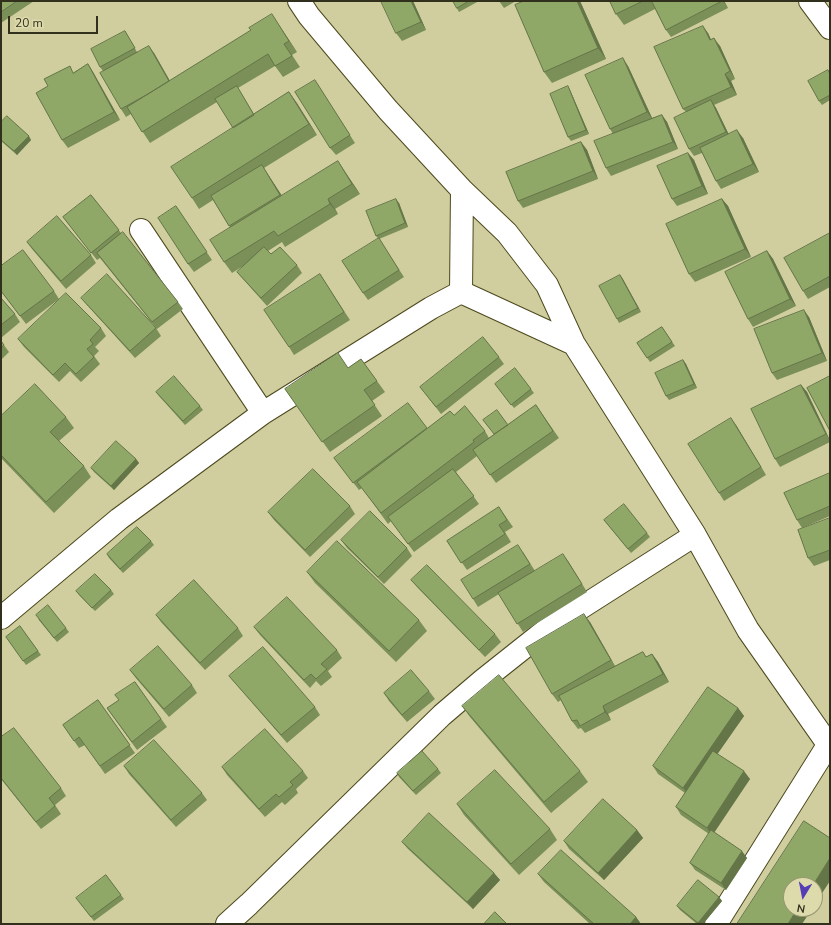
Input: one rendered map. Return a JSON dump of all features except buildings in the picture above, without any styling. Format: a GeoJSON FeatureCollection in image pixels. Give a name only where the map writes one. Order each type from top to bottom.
{"type":"FeatureCollection","features":[{"type":"Feature","properties":{"kind":"street"},"geometry":{"type":"LineString","coordinates":[[299,1],[309,16],[388,110],[462,190],[507,233],[547,285],[574,344],[694,535],[748,630],[829,746],[716,924]]}},
{"type":"Feature","properties":{"kind":"street"},"geometry":{"type":"LineString","coordinates":[[810,1],[830,28]]}},
{"type":"Feature","properties":{"kind":"street"},"geometry":{"type":"LineString","coordinates":[[461,292],[462,190]]}},
{"type":"Feature","properties":{"kind":"street"},"geometry":{"type":"LineString","coordinates":[[141,230],[263,413]]}},
{"type":"Feature","properties":{"kind":"street"},"geometry":{"type":"LineString","coordinates":[[461,292],[574,344]]}},
{"type":"Feature","properties":{"kind":"street"},"geometry":{"type":"LineString","coordinates":[[1,618],[119,519],[263,413],[431,308],[461,292]]}},
{"type":"Feature","properties":{"kind":"street"},"geometry":{"type":"LineString","coordinates":[[227,924],[442,715],[483,680],[546,630],[694,535]]}}]}
